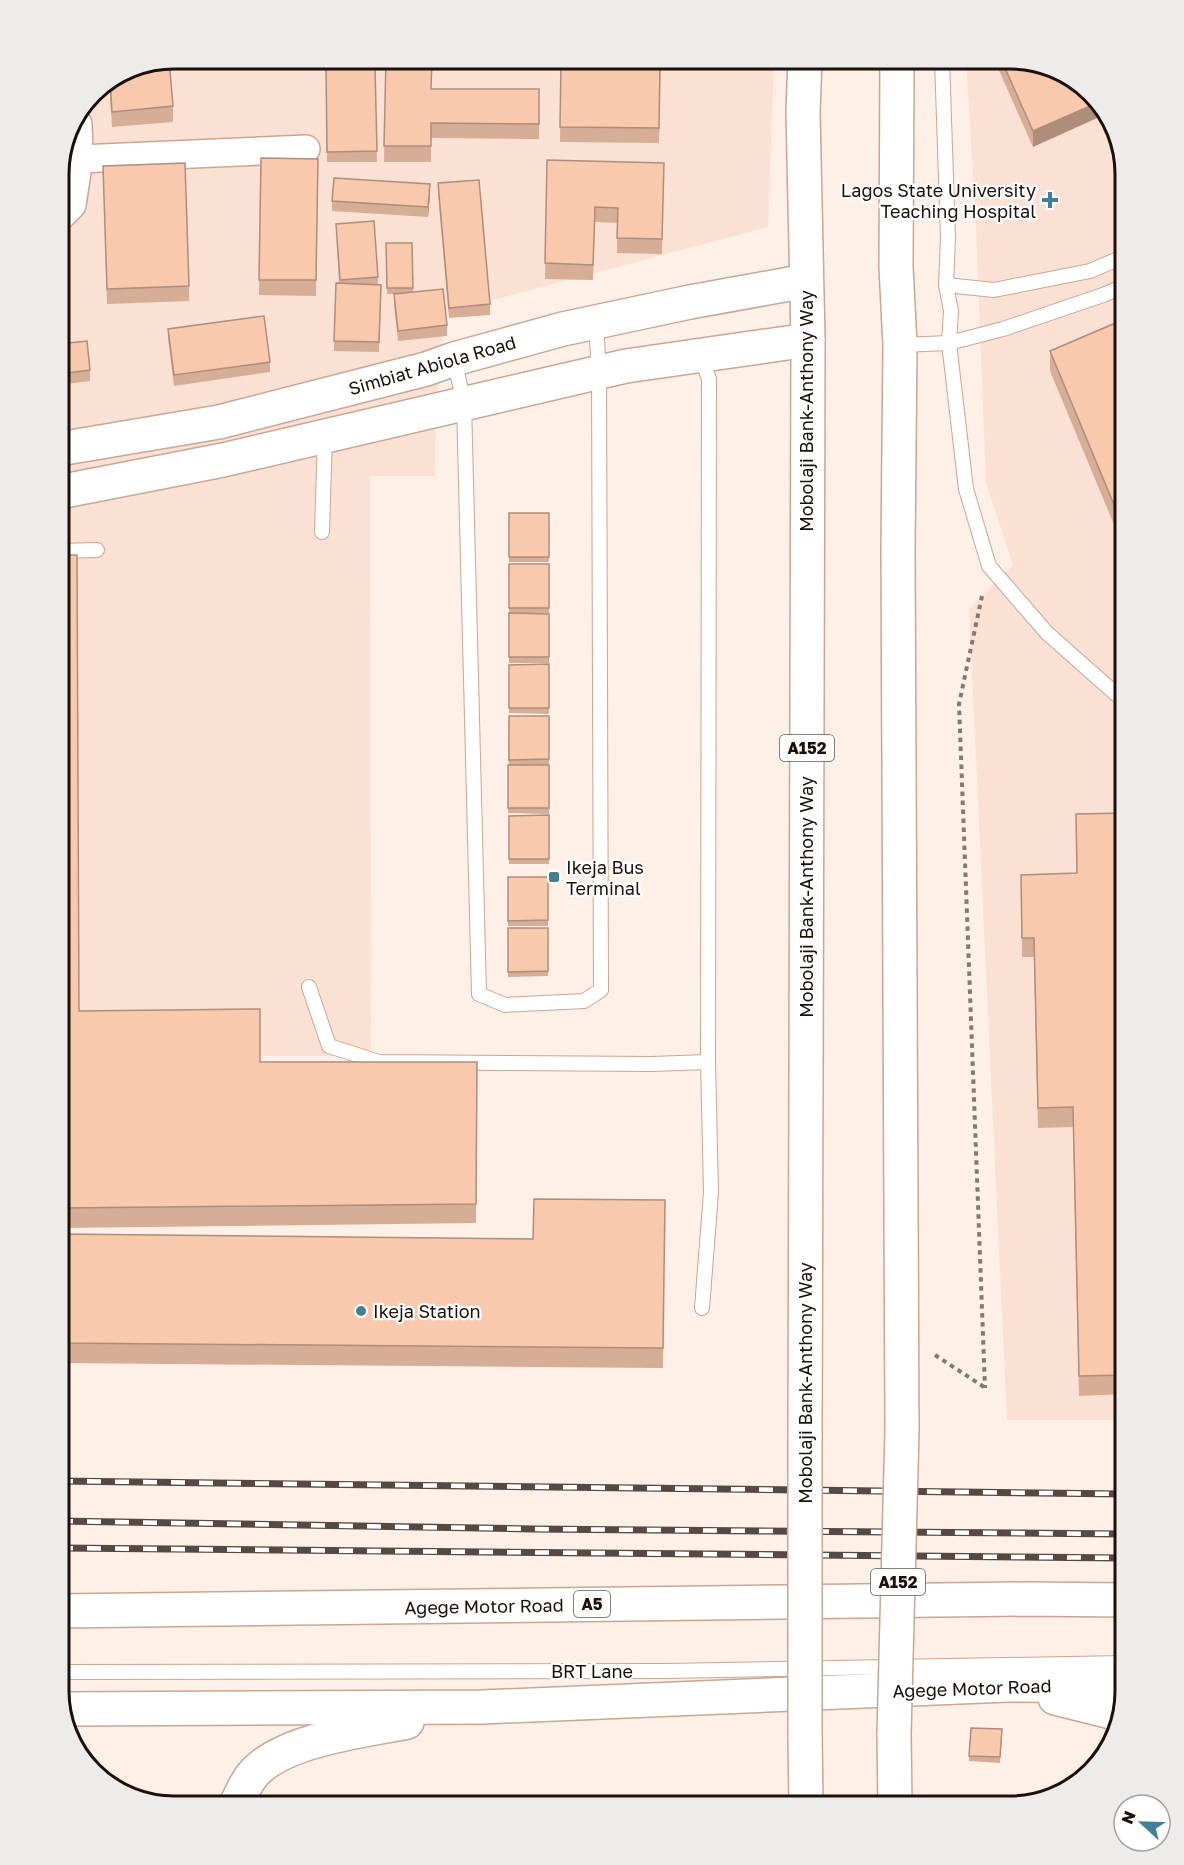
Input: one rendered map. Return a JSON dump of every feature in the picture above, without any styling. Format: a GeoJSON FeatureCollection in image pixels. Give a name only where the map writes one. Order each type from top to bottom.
{"type":"FeatureCollection","features":[{"type":"Feature","properties":{"kind":"main road","name":"Mobolaji Bank-Anthony Way"},"geometry":{"type":"LineString","coordinates":[[805,69],[803,111],[807,340],[806,1796]]}},
{"type":"Feature","properties":{"kind":"main road","name":"A152"},"geometry":{"type":"LineString","coordinates":[[895,1796],[894,1734],[902,1430],[898,573],[900,345],[897,267],[897,69]]}},
{"type":"Feature","properties":{"kind":"main road","name":"Simbiat Abiola Road"},"geometry":{"type":"LineString","coordinates":[[69,447],[219,422],[426,369],[454,358],[562,329],[806,280]]}},
{"type":"Feature","properties":{"kind":"main road"},"geometry":{"type":"LineString","coordinates":[[69,490],[223,460],[626,366],[807,340]]}},
{"type":"Feature","properties":{"kind":"main road","name":"Agege Motor Road"},"geometry":{"type":"LineString","coordinates":[[69,1611],[1027,1599],[1115,1600]]}},
{"type":"Feature","properties":{"kind":"main road"},"geometry":{"type":"LineString","coordinates":[[1007,1685],[1113,1712]]}},
{"type":"Feature","properties":{"kind":"main road","name":"Agege Motor Road"},"geometry":{"type":"LineString","coordinates":[[71,1709],[482,1707],[1007,1685],[1115,1686]]}},
{"type":"Feature","properties":{"kind":"main road"},"geometry":{"type":"LineString","coordinates":[[241,1796],[256,1771],[287,1750],[333,1737],[482,1707]]}},
{"type":"Feature","properties":{"kind":"street"},"geometry":{"type":"LineString","coordinates":[[69,208],[72,205],[79,159],[78,132]]}},
{"type":"Feature","properties":{"kind":"street"},"geometry":{"type":"LineString","coordinates":[[79,159],[306,149]]}},
{"type":"Feature","properties":{"kind":"lane"},"geometry":{"type":"LineString","coordinates":[[942,69],[948,238],[946,285],[951,311],[949,343],[966,489],[989,566],[1047,633],[1115,693]]}},
{"type":"Feature","properties":{"kind":"lane"},"geometry":{"type":"LineString","coordinates":[[946,285],[994,290],[1090,271],[1115,260]]}},
{"type":"Feature","properties":{"kind":"lane"},"geometry":{"type":"LineString","coordinates":[[900,345],[949,343],[1003,329],[1115,290]]}},
{"type":"Feature","properties":{"kind":"lane"},"geometry":{"type":"LineString","coordinates":[[454,358],[464,403],[479,994],[505,1005],[584,1001],[602,990],[599,373],[596,322]]}},
{"type":"Feature","properties":{"kind":"lane"},"geometry":{"type":"LineString","coordinates":[[700,354],[710,380],[708,1062],[711,1192],[702,1308]]}},
{"type":"Feature","properties":{"kind":"lane"},"geometry":{"type":"LineString","coordinates":[[322,532],[325,436]]}},
{"type":"Feature","properties":{"kind":"lane"},"geometry":{"type":"LineString","coordinates":[[69,551],[97,550]]}},
{"type":"Feature","properties":{"kind":"lane"},"geometry":{"type":"LineString","coordinates":[[309,987],[329,1046],[379,1062],[639,1064],[708,1062]]}},
{"type":"Feature","properties":{"kind":"lane","name":"BRT Lane"},"geometry":{"type":"LineString","coordinates":[[69,1672],[664,1671],[1115,1663]]}},
{"type":"Feature","properties":{"kind":"path"},"geometry":{"type":"LineString","coordinates":[[902,1334],[985,1388],[959,704],[989,566]]}},
{"type":"Feature","properties":{"kind":"shaded area"},"geometry":{"type":"Polygon","coordinates":[[[174,69],[774,69],[768,227],[444,313],[435,430],[435,476],[370,476],[371,1056],[260,1056],[261,1226],[69,1223],[69,167],[80,127],[91,110],[121,83],[153,71],[174,69]]]}},
{"type":"Feature","properties":{"kind":"shaded area"},"geometry":{"type":"Polygon","coordinates":[[[967,69],[1031,71],[1069,87],[1089,105],[1104,127],[1113,153],[1115,174],[1115,1420],[1007,1420],[969,609],[1013,565],[986,483],[976,226],[967,69]]]}},
{"type":"Feature","properties":{"kind":"building"},"geometry":{"type":"Polygon","coordinates":[[[170,69],[173,106],[112,112],[111,91],[121,83],[153,71],[170,69]]]}},
{"type":"Feature","properties":{"kind":"building"},"geometry":{"type":"Polygon","coordinates":[[[326,69],[375,69],[377,151],[327,152],[326,69]]]}},
{"type":"Feature","properties":{"kind":"building"},"geometry":{"type":"Polygon","coordinates":[[[386,69],[432,69],[431,89],[539,89],[539,124],[431,123],[431,146],[384,146],[386,69]]]}},
{"type":"Feature","properties":{"kind":"building"},"geometry":{"type":"Polygon","coordinates":[[[561,69],[660,69],[659,128],[560,127],[561,69]]]}},
{"type":"Feature","properties":{"kind":"building"},"geometry":{"type":"Polygon","coordinates":[[[1005,69],[1031,71],[1057,80],[1069,87],[1090,106],[1033,131],[1005,69]]]}},
{"type":"Feature","properties":{"kind":"building"},"geometry":{"type":"Polygon","coordinates":[[[261,158],[318,159],[316,280],[259,280],[261,158]]]}},
{"type":"Feature","properties":{"kind":"building"},"geometry":{"type":"Polygon","coordinates":[[[547,160],[664,163],[662,239],[617,238],[618,208],[595,207],[593,265],[545,263],[547,160]]]}},
{"type":"Feature","properties":{"kind":"building"},"geometry":{"type":"Polygon","coordinates":[[[185,163],[189,286],[107,289],[103,166],[185,163]]]}},
{"type":"Feature","properties":{"kind":"building"},"geometry":{"type":"Polygon","coordinates":[[[334,178],[430,184],[428,207],[332,201],[334,178]]]}},
{"type":"Feature","properties":{"kind":"building"},"geometry":{"type":"Polygon","coordinates":[[[479,180],[490,304],[449,308],[438,183],[479,180]]]}},
{"type":"Feature","properties":{"kind":"building"},"geometry":{"type":"Polygon","coordinates":[[[374,221],[378,277],[340,280],[336,224],[374,221]]]}},
{"type":"Feature","properties":{"kind":"building"},"geometry":{"type":"Polygon","coordinates":[[[386,243],[412,243],[413,288],[387,288],[386,243]]]}},
{"type":"Feature","properties":{"kind":"building"},"geometry":{"type":"Polygon","coordinates":[[[336,283],[381,285],[379,342],[334,341],[336,283]]]}},
{"type":"Feature","properties":{"kind":"building"},"geometry":{"type":"Polygon","coordinates":[[[443,289],[447,325],[398,331],[394,294],[443,289]]]}},
{"type":"Feature","properties":{"kind":"building"},"geometry":{"type":"Polygon","coordinates":[[[264,316],[270,362],[174,375],[168,329],[264,316]]]}},
{"type":"Feature","properties":{"kind":"building"},"geometry":{"type":"Polygon","coordinates":[[[1115,323],[1115,507],[1050,351],[1115,323]]]}},
{"type":"Feature","properties":{"kind":"building"},"geometry":{"type":"Polygon","coordinates":[[[87,341],[90,370],[69,373],[69,343],[87,341]]]}},
{"type":"Feature","properties":{"kind":"building"},"geometry":{"type":"Polygon","coordinates":[[[509,513],[549,513],[549,557],[509,557],[509,513]]]}},
{"type":"Feature","properties":{"kind":"building"},"geometry":{"type":"Polygon","coordinates":[[[69,555],[77,555],[79,1011],[260,1009],[260,1062],[477,1062],[476,1204],[69,1208],[69,555]]]}},
{"type":"Feature","properties":{"kind":"building"},"geometry":{"type":"Polygon","coordinates":[[[509,564],[549,564],[549,608],[509,608],[509,564]]]}},
{"type":"Feature","properties":{"kind":"building"},"geometry":{"type":"Polygon","coordinates":[[[509,613],[549,614],[549,657],[509,657],[509,613]]]}},
{"type":"Feature","properties":{"kind":"building"},"geometry":{"type":"Polygon","coordinates":[[[549,664],[549,708],[509,708],[509,665],[549,664]]]}},
{"type":"Feature","properties":{"kind":"building"},"geometry":{"type":"Polygon","coordinates":[[[509,716],[549,716],[549,759],[509,760],[509,716]]]}},
{"type":"Feature","properties":{"kind":"building"},"geometry":{"type":"Polygon","coordinates":[[[508,765],[549,765],[549,808],[508,808],[508,765]]]}},
{"type":"Feature","properties":{"kind":"building"},"geometry":{"type":"Polygon","coordinates":[[[1115,813],[1115,1375],[1079,1376],[1073,1107],[1038,1108],[1034,938],[1022,938],[1021,875],[1077,873],[1076,814],[1115,813]]]}},
{"type":"Feature","properties":{"kind":"building"},"geometry":{"type":"Polygon","coordinates":[[[549,815],[549,859],[509,859],[509,816],[549,815]]]}},
{"type":"Feature","properties":{"kind":"building"},"geometry":{"type":"Polygon","coordinates":[[[508,877],[548,877],[548,920],[508,921],[508,877]]]}},
{"type":"Feature","properties":{"kind":"building"},"geometry":{"type":"Polygon","coordinates":[[[508,928],[548,928],[548,971],[508,972],[508,928]]]}},
{"type":"Feature","properties":{"kind":"building","name":"Ikeja Station"},"geometry":{"type":"Polygon","coordinates":[[[534,1199],[665,1200],[663,1348],[69,1343],[69,1234],[533,1239],[534,1199]]]}},
{"type":"Feature","properties":{"kind":"building"},"geometry":{"type":"Polygon","coordinates":[[[971,1728],[1002,1729],[1000,1757],[969,1756],[971,1728]]]}},
{"type":"Feature","properties":{"kind":"railway"},"geometry":{"type":"LineString","coordinates":[[69,1481],[1115,1494]]}},
{"type":"Feature","properties":{"kind":"railway"},"geometry":{"type":"LineString","coordinates":[[69,1521],[533,1529],[1115,1534]]}},
{"type":"Feature","properties":{"kind":"railway"},"geometry":{"type":"LineString","coordinates":[[69,1548],[1115,1558]]}},
{"type":"Feature","properties":{"kind":"place","name":"Lagos State University Teaching Hospital"},"geometry":{"type":"Point","coordinates":[1050,200]}},
{"type":"Feature","properties":{"kind":"place","name":"Ikeja Bus Terminal"},"geometry":{"type":"Point","coordinates":[554,877]}},
{"type":"Feature","properties":{"kind":"place","name":"Ikeja Station"},"geometry":{"type":"Point","coordinates":[361,1311]}}]}
